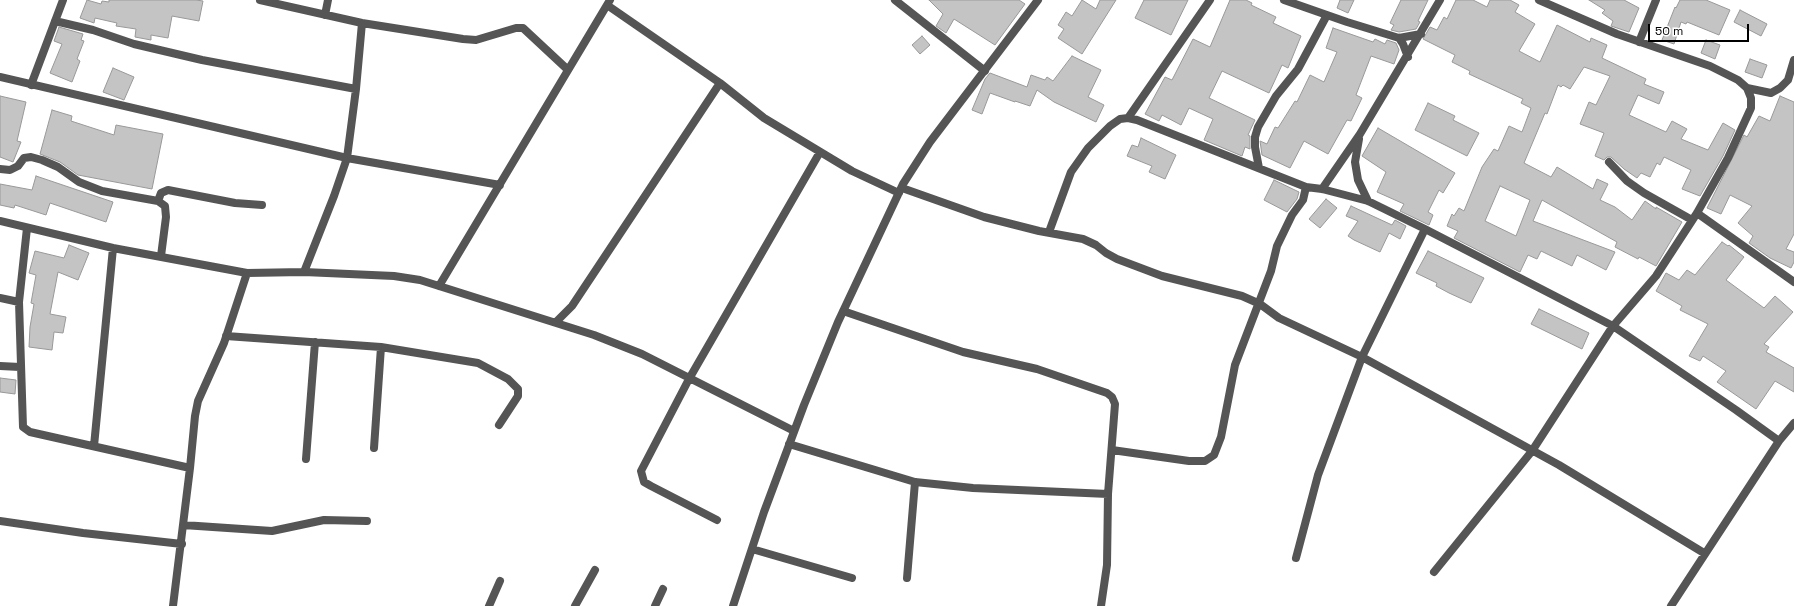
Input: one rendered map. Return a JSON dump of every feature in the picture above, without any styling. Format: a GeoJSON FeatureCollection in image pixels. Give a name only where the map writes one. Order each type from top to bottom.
{"type":"FeatureCollection","features":[{"type":"Feature","properties":{"kind":"street"},"geometry":{"type":"LineString","coordinates":[[31,85],[63,0]]}},
{"type":"Feature","properties":{"kind":"street"},"geometry":{"type":"LineString","coordinates":[[260,0],[362,22],[476,40],[516,28],[523,28],[567,69]]}},
{"type":"Feature","properties":{"kind":"street"},"geometry":{"type":"LineString","coordinates":[[325,14],[328,0]]}},
{"type":"Feature","properties":{"kind":"street"},"geometry":{"type":"LineString","coordinates":[[895,0],[985,71]]}},
{"type":"Feature","properties":{"kind":"street"},"geometry":{"type":"LineString","coordinates":[[734,606],[764,512],[794,431],[843,311],[900,190],[930,142],[1038,0]]}},
{"type":"Feature","properties":{"kind":"street"},"geometry":{"type":"LineString","coordinates":[[1128,118],[1210,0]]}},
{"type":"Feature","properties":{"kind":"street"},"geometry":{"type":"LineString","coordinates":[[1284,0],[1399,38],[1421,34]]}},
{"type":"Feature","properties":{"kind":"street"},"geometry":{"type":"LineString","coordinates":[[1322,189],[1360,134],[1408,56],[1440,0]]}},
{"type":"Feature","properties":{"kind":"street"},"geometry":{"type":"LineString","coordinates":[[1434,572],[1532,451],[1612,326],[1656,276],[1695,217],[1728,158],[1751,108],[1751,98],[1747,88],[1738,80],[1710,66],[1639,42],[1539,0]]}},
{"type":"Feature","properties":{"kind":"street"},"geometry":{"type":"LineString","coordinates":[[1639,42],[1656,0]]}},
{"type":"Feature","properties":{"kind":"street"},"geometry":{"type":"LineString","coordinates":[[439,286],[608,2],[720,83],[764,118],[852,171],[900,190],[984,217],[1083,239],[1096,245],[1106,254],[1116,259],[1162,276],[1242,296],[1260,304],[1279,318],[1362,357],[1559,465],[1704,553]]}},
{"type":"Feature","properties":{"kind":"street"},"geometry":{"type":"LineString","coordinates":[[1259,168],[1255,147],[1255,137],[1258,127],[1276,96],[1298,69],[1327,15]]}},
{"type":"Feature","properties":{"kind":"street"},"geometry":{"type":"LineString","coordinates":[[55,21],[93,30],[134,44],[202,60],[356,89]]}},
{"type":"Feature","properties":{"kind":"street"},"geometry":{"type":"LineString","coordinates":[[304,272],[334,196],[346,158],[356,89],[362,22]]}},
{"type":"Feature","properties":{"kind":"street"},"geometry":{"type":"LineString","coordinates":[[1399,38],[1408,56]]}},
{"type":"Feature","properties":{"kind":"street"},"geometry":{"type":"LineString","coordinates":[[1747,88],[1771,92],[1780,88],[1788,80],[1794,60]]}},
{"type":"Feature","properties":{"kind":"street"},"geometry":{"type":"LineString","coordinates":[[0,77],[346,158],[500,185]]}},
{"type":"Feature","properties":{"kind":"street"},"geometry":{"type":"LineString","coordinates":[[556,322],[572,306],[720,83]]}},
{"type":"Feature","properties":{"kind":"street"},"geometry":{"type":"LineString","coordinates":[[1049,232],[1071,172],[1084,154],[1110,126],[1120,119],[1128,118],[1306,187],[1322,189],[1368,201],[1425,229],[1612,326],[1779,441]]}},
{"type":"Feature","properties":{"kind":"street"},"geometry":{"type":"LineString","coordinates":[[1360,134],[1355,162],[1358,180],[1368,201]]}},
{"type":"Feature","properties":{"kind":"street"},"geometry":{"type":"LineString","coordinates":[[717,520],[644,482],[641,471],[689,379],[820,152]]}},
{"type":"Feature","properties":{"kind":"street"},"geometry":{"type":"LineString","coordinates":[[0,169],[10,170],[18,166],[24,158],[31,157],[58,167],[79,182],[102,191],[158,201],[165,206],[166,217],[161,256]]}},
{"type":"Feature","properties":{"kind":"street"},"geometry":{"type":"LineString","coordinates":[[1609,162],[1627,181],[1644,194],[1695,217],[1794,282]]}},
{"type":"Feature","properties":{"kind":"street"},"geometry":{"type":"LineString","coordinates":[[1112,450],[1189,461],[1205,461],[1214,455],[1221,437],[1235,365],[1260,304],[1271,272],[1277,246],[1292,215],[1302,200],[1306,187]]}},
{"type":"Feature","properties":{"kind":"street"},"geometry":{"type":"LineString","coordinates":[[158,201],[162,193],[168,190],[235,203],[262,205]]}},
{"type":"Feature","properties":{"kind":"street"},"geometry":{"type":"LineString","coordinates":[[0,221],[113,248],[247,273],[304,272],[394,276],[420,280],[556,322],[642,354],[794,431]]}},
{"type":"Feature","properties":{"kind":"street"},"geometry":{"type":"LineString","coordinates":[[27,228],[19,302],[21,417],[23,427],[26,430],[190,468]]}},
{"type":"Feature","properties":{"kind":"street"},"geometry":{"type":"LineString","coordinates":[[1296,558],[1318,475],[1362,357],[1425,229]]}},
{"type":"Feature","properties":{"kind":"street"},"geometry":{"type":"LineString","coordinates":[[94,446],[113,248]]}},
{"type":"Feature","properties":{"kind":"street"},"geometry":{"type":"LineString","coordinates":[[174,606],[195,416],[198,401],[226,336],[247,273]]}},
{"type":"Feature","properties":{"kind":"street"},"geometry":{"type":"LineString","coordinates":[[0,298],[19,302]]}},
{"type":"Feature","properties":{"kind":"street"},"geometry":{"type":"LineString","coordinates":[[843,311],[963,352],[1037,369],[1112,396],[1116,404],[1108,494],[1105,584],[1102,603]]}},
{"type":"Feature","properties":{"kind":"street"},"geometry":{"type":"LineString","coordinates":[[226,336],[381,347],[478,364],[508,379],[518,389],[518,396],[499,425]]}},
{"type":"Feature","properties":{"kind":"street"},"geometry":{"type":"LineString","coordinates":[[306,459],[315,342]]}},
{"type":"Feature","properties":{"kind":"street"},"geometry":{"type":"LineString","coordinates":[[374,448],[381,347]]}},
{"type":"Feature","properties":{"kind":"street"},"geometry":{"type":"LineString","coordinates":[[0,366],[20,367]]}},
{"type":"Feature","properties":{"kind":"street"},"geometry":{"type":"LineString","coordinates":[[1671,606],[1704,553],[1779,441],[1794,423]]}},
{"type":"Feature","properties":{"kind":"street"},"geometry":{"type":"LineString","coordinates":[[789,444],[915,482],[973,488],[1108,494]]}},
{"type":"Feature","properties":{"kind":"street"},"geometry":{"type":"LineString","coordinates":[[906,578],[915,482]]}},
{"type":"Feature","properties":{"kind":"street"},"geometry":{"type":"LineString","coordinates":[[183,525],[272,531],[324,520],[367,521]]}},
{"type":"Feature","properties":{"kind":"street"},"geometry":{"type":"LineString","coordinates":[[0,521],[83,534],[182,544]]}},
{"type":"Feature","properties":{"kind":"street"},"geometry":{"type":"LineString","coordinates":[[752,549],[852,578]]}},
{"type":"Feature","properties":{"kind":"street"},"geometry":{"type":"LineString","coordinates":[[575,606],[595,570]]}},
{"type":"Feature","properties":{"kind":"street"},"geometry":{"type":"LineString","coordinates":[[489,606],[500,581]]}},
{"type":"Feature","properties":{"kind":"street"},"geometry":{"type":"LineString","coordinates":[[655,606],[663,589]]}},
{"type":"Feature","properties":{"kind":"building"},"geometry":{"type":"Polygon","coordinates":[[[87,0],[101,4],[102,1],[109,2],[109,0],[203,1],[199,21],[172,16],[168,38],[151,35],[151,40],[135,37],[136,29],[116,26],[117,23],[95,18],[94,23],[80,18],[87,0]]]}},
{"type":"Feature","properties":{"kind":"building"},"geometry":{"type":"Polygon","coordinates":[[[929,0],[1019,0],[1025,4],[995,45],[954,19],[946,33],[936,26],[943,14],[929,0]]]}},
{"type":"Feature","properties":{"kind":"building"},"geometry":{"type":"Polygon","coordinates":[[[1082,0],[1096,9],[1100,0],[1116,0],[1082,54],[1058,38],[1064,29],[1058,25],[1066,12],[1072,16],[1082,0]]]}},
{"type":"Feature","properties":{"kind":"building"},"geometry":{"type":"Polygon","coordinates":[[[1144,0],[1188,0],[1171,35],[1135,18],[1144,0]]]}},
{"type":"Feature","properties":{"kind":"building"},"geometry":{"type":"Polygon","coordinates":[[[1230,0],[1246,0],[1252,3],[1251,5],[1276,17],[1273,23],[1301,36],[1288,68],[1282,65],[1269,93],[1222,71],[1209,98],[1255,120],[1248,135],[1250,136],[1250,149],[1245,147],[1242,156],[1204,140],[1213,119],[1189,108],[1181,125],[1162,115],[1159,121],[1145,114],[1165,77],[1172,80],[1193,39],[1210,47],[1230,0]]]}},
{"type":"Feature","properties":{"kind":"building"},"geometry":{"type":"Polygon","coordinates":[[[1340,0],[1354,0],[1348,13],[1337,8],[1340,0]]]}},
{"type":"Feature","properties":{"kind":"building"},"geometry":{"type":"Polygon","coordinates":[[[1401,0],[1428,0],[1418,21],[1420,22],[1416,29],[1399,32],[1391,30],[1394,25],[1390,23],[1401,0]]]}},
{"type":"Feature","properties":{"kind":"building"},"geometry":{"type":"Polygon","coordinates":[[[1456,0],[1473,0],[1487,7],[1490,0],[1510,0],[1519,5],[1515,12],[1535,24],[1519,51],[1540,62],[1557,25],[1590,42],[1591,38],[1607,45],[1602,58],[1646,79],[1644,84],[1664,92],[1659,104],[1638,95],[1629,115],[1666,132],[1672,121],[1687,129],[1681,139],[1708,150],[1723,123],[1735,130],[1723,156],[1700,196],[1682,189],[1691,170],[1664,157],[1660,165],[1657,163],[1650,177],[1641,173],[1637,178],[1611,157],[1607,157],[1604,160],[1595,156],[1604,133],[1580,124],[1589,102],[1596,105],[1610,76],[1584,67],[1570,89],[1563,85],[1561,87],[1558,85],[1547,114],[1545,113],[1524,163],[1551,177],[1557,167],[1593,189],[1597,179],[1608,184],[1600,200],[1615,207],[1632,220],[1645,201],[1656,209],[1656,207],[1682,222],[1656,266],[1639,257],[1638,259],[1615,247],[1617,242],[1542,200],[1533,221],[1615,252],[1606,270],[1577,255],[1572,266],[1541,251],[1537,259],[1528,255],[1520,272],[1454,238],[1458,231],[1447,226],[1452,214],[1454,216],[1459,208],[1464,211],[1482,167],[1494,149],[1498,151],[1509,126],[1522,132],[1531,108],[1521,103],[1523,99],[1469,74],[1470,71],[1452,62],[1455,55],[1423,39],[1430,27],[1437,30],[1444,17],[1447,19],[1456,0]],[[1500,186],[1485,221],[1516,236],[1530,200],[1500,186]]]}},
{"type":"Feature","properties":{"kind":"building"},"geometry":{"type":"Polygon","coordinates":[[[1589,0],[1624,0],[1639,8],[1629,32],[1611,26],[1613,21],[1602,13],[1605,10],[1589,0]]]}},
{"type":"Feature","properties":{"kind":"building"},"geometry":{"type":"Polygon","coordinates":[[[1680,0],[1706,0],[1730,10],[1719,35],[1687,22],[1686,24],[1681,22],[1674,44],[1662,40],[1675,7],[1676,8],[1680,0]]]}},
{"type":"Feature","properties":{"kind":"building"},"geometry":{"type":"Polygon","coordinates":[[[1740,10],[1767,24],[1761,36],[1734,22],[1740,10]]]}},
{"type":"Feature","properties":{"kind":"building"},"geometry":{"type":"Polygon","coordinates":[[[59,27],[83,34],[81,40],[84,41],[77,59],[80,61],[72,82],[50,73],[62,44],[54,41],[59,27]]]}},
{"type":"Feature","properties":{"kind":"building"},"geometry":{"type":"Polygon","coordinates":[[[1333,28],[1373,42],[1375,39],[1385,44],[1387,40],[1396,43],[1399,50],[1394,64],[1371,56],[1356,95],[1362,98],[1351,121],[1347,120],[1328,154],[1304,141],[1290,168],[1262,155],[1260,141],[1267,144],[1275,127],[1278,128],[1295,101],[1297,102],[1310,75],[1324,82],[1337,52],[1326,48],[1333,28]]]}},
{"type":"Feature","properties":{"kind":"building"},"geometry":{"type":"Polygon","coordinates":[[[922,36],[930,45],[920,54],[912,45],[922,36]]]}},
{"type":"Feature","properties":{"kind":"building"},"geometry":{"type":"Polygon","coordinates":[[[1706,40],[1720,45],[1715,59],[1701,53],[1706,40]]]}},
{"type":"Feature","properties":{"kind":"building"},"geometry":{"type":"Polygon","coordinates":[[[1072,56],[1101,70],[1088,97],[1104,105],[1096,122],[1054,102],[1037,90],[1030,106],[990,93],[982,114],[972,110],[985,79],[990,73],[1027,87],[1031,75],[1045,80],[1047,77],[1053,81],[1072,56]]]}},
{"type":"Feature","properties":{"kind":"building"},"geometry":{"type":"Polygon","coordinates":[[[1750,59],[1767,65],[1762,78],[1745,72],[1750,59]]]}},
{"type":"Feature","properties":{"kind":"building"},"geometry":{"type":"Polygon","coordinates":[[[113,68],[134,77],[124,100],[103,92],[113,68]]]}},
{"type":"Feature","properties":{"kind":"building"},"geometry":{"type":"Polygon","coordinates":[[[0,96],[26,102],[17,141],[21,142],[13,162],[0,157],[0,96]]]}},
{"type":"Feature","properties":{"kind":"building"},"geometry":{"type":"Polygon","coordinates":[[[1780,96],[1794,102],[1794,234],[1786,249],[1794,252],[1794,262],[1791,268],[1770,258],[1749,243],[1753,236],[1738,223],[1752,206],[1730,195],[1721,214],[1707,208],[1744,135],[1747,137],[1759,116],[1770,121],[1780,96]]]}},
{"type":"Feature","properties":{"kind":"building"},"geometry":{"type":"Polygon","coordinates":[[[1428,103],[1455,116],[1453,120],[1479,133],[1467,156],[1415,130],[1428,103]]]}},
{"type":"Feature","properties":{"kind":"building"},"geometry":{"type":"Polygon","coordinates":[[[52,110],[72,116],[71,121],[114,135],[116,125],[163,134],[152,189],[78,175],[60,162],[40,154],[52,110]]]}},
{"type":"Feature","properties":{"kind":"building"},"geometry":{"type":"Polygon","coordinates":[[[1378,128],[1455,173],[1443,193],[1439,190],[1428,212],[1433,215],[1429,225],[1400,211],[1404,204],[1377,192],[1386,172],[1362,156],[1378,128]]]}},
{"type":"Feature","properties":{"kind":"building"},"geometry":{"type":"Polygon","coordinates":[[[1141,138],[1176,155],[1165,179],[1149,172],[1152,166],[1127,156],[1132,145],[1138,147],[1141,138]]]}},
{"type":"Feature","properties":{"kind":"building"},"geometry":{"type":"Polygon","coordinates":[[[36,176],[113,202],[106,222],[50,203],[46,215],[15,205],[14,208],[0,205],[0,184],[32,190],[36,176]]]}},
{"type":"Feature","properties":{"kind":"building"},"geometry":{"type":"Polygon","coordinates":[[[1274,180],[1299,192],[1297,199],[1287,212],[1264,200],[1274,180]]]}},
{"type":"Feature","properties":{"kind":"building"},"geometry":{"type":"Polygon","coordinates":[[[1326,199],[1337,208],[1320,228],[1309,219],[1326,199]]]}},
{"type":"Feature","properties":{"kind":"building"},"geometry":{"type":"Polygon","coordinates":[[[1351,206],[1392,225],[1395,220],[1406,226],[1400,239],[1389,233],[1380,252],[1348,236],[1358,221],[1346,216],[1351,206]]]}},
{"type":"Feature","properties":{"kind":"building"},"geometry":{"type":"Polygon","coordinates":[[[1722,242],[1728,246],[1729,245],[1744,257],[1726,280],[1764,308],[1775,296],[1793,312],[1764,344],[1769,347],[1766,352],[1794,368],[1794,392],[1775,381],[1756,409],[1717,382],[1726,371],[1703,356],[1700,361],[1689,356],[1708,324],[1680,310],[1682,306],[1656,291],[1666,273],[1679,280],[1687,270],[1695,275],[1722,242]]]}},
{"type":"Feature","properties":{"kind":"building"},"geometry":{"type":"Polygon","coordinates":[[[69,245],[89,253],[78,280],[58,272],[50,314],[66,317],[63,333],[54,332],[52,350],[29,347],[30,327],[34,304],[31,303],[36,275],[29,273],[35,251],[64,258],[69,245]]]}},
{"type":"Feature","properties":{"kind":"building"},"geometry":{"type":"Polygon","coordinates":[[[1428,251],[1484,278],[1471,303],[1436,286],[1437,283],[1416,273],[1428,251]]]}},
{"type":"Feature","properties":{"kind":"building"},"geometry":{"type":"Polygon","coordinates":[[[1539,309],[1589,333],[1582,349],[1531,324],[1539,309]]]}},
{"type":"Feature","properties":{"kind":"building"},"geometry":{"type":"Polygon","coordinates":[[[0,378],[16,380],[15,394],[0,392],[0,378]]]}}]}
